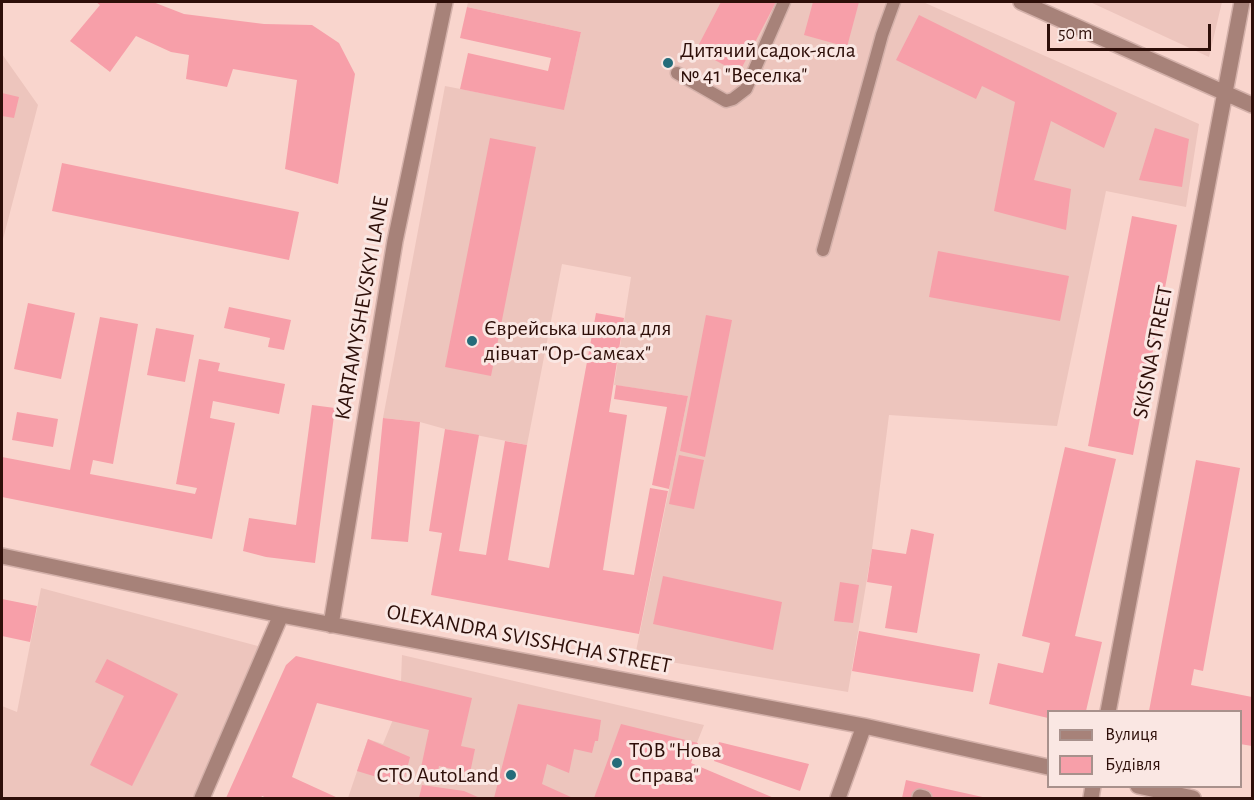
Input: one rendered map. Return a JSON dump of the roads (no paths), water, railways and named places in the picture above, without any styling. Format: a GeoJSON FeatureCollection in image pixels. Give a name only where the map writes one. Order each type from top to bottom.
{"type":"FeatureCollection","features":[{"type":"Feature","properties":{"kind":"street","name":"KARTAMYSHEVSKYI LANE"},"geometry":{"type":"LineString","coordinates":[[331,625],[395,242],[445,2]]}},
{"type":"Feature","properties":{"kind":"street"},"geometry":{"type":"LineString","coordinates":[[1021,2],[1252,105]]}},
{"type":"Feature","properties":{"kind":"street","name":"SKISNA STREET"},"geometry":{"type":"LineString","coordinates":[[1107,710],[1225,91],[1245,6]]}},
{"type":"Feature","properties":{"kind":"street","name":"OLEXANDRA SVISSHCHA STREET"},"geometry":{"type":"LineString","coordinates":[[2,556],[331,625],[864,726],[1047,767]]}},
{"type":"Feature","properties":{"kind":"street"},"geometry":{"type":"LineString","coordinates":[[202,798],[281,615]]}},
{"type":"Feature","properties":{"kind":"street"},"geometry":{"type":"LineString","coordinates":[[838,798],[864,726]]}},
{"type":"Feature","properties":{"kind":"street"},"geometry":{"type":"LineString","coordinates":[[1147,788],[1193,798]]}},
{"type":"Feature","properties":{"kind":"lane"},"geometry":{"type":"LineString","coordinates":[[677,73],[726,101],[734,99],[746,89],[784,2]]}},
{"type":"Feature","properties":{"kind":"lane"},"geometry":{"type":"LineString","coordinates":[[823,250],[882,35],[894,2]]}},
{"type":"Feature","properties":{"kind":"place","name":"Дитячий садок-ясла № 41 \"Веселка\""},"geometry":{"type":"Point","coordinates":[668,63]}},
{"type":"Feature","properties":{"kind":"place","name":"Єврейська школа для дівчат \"Ор-Самєах\""},"geometry":{"type":"Point","coordinates":[472,341]}},
{"type":"Feature","properties":{"kind":"place","name":"ТОВ \"Нова Справа\""},"geometry":{"type":"Point","coordinates":[617,763]}},
{"type":"Feature","properties":{"kind":"place","name":"СТО AutoLand"},"geometry":{"type":"Point","coordinates":[511,775]}}]}
